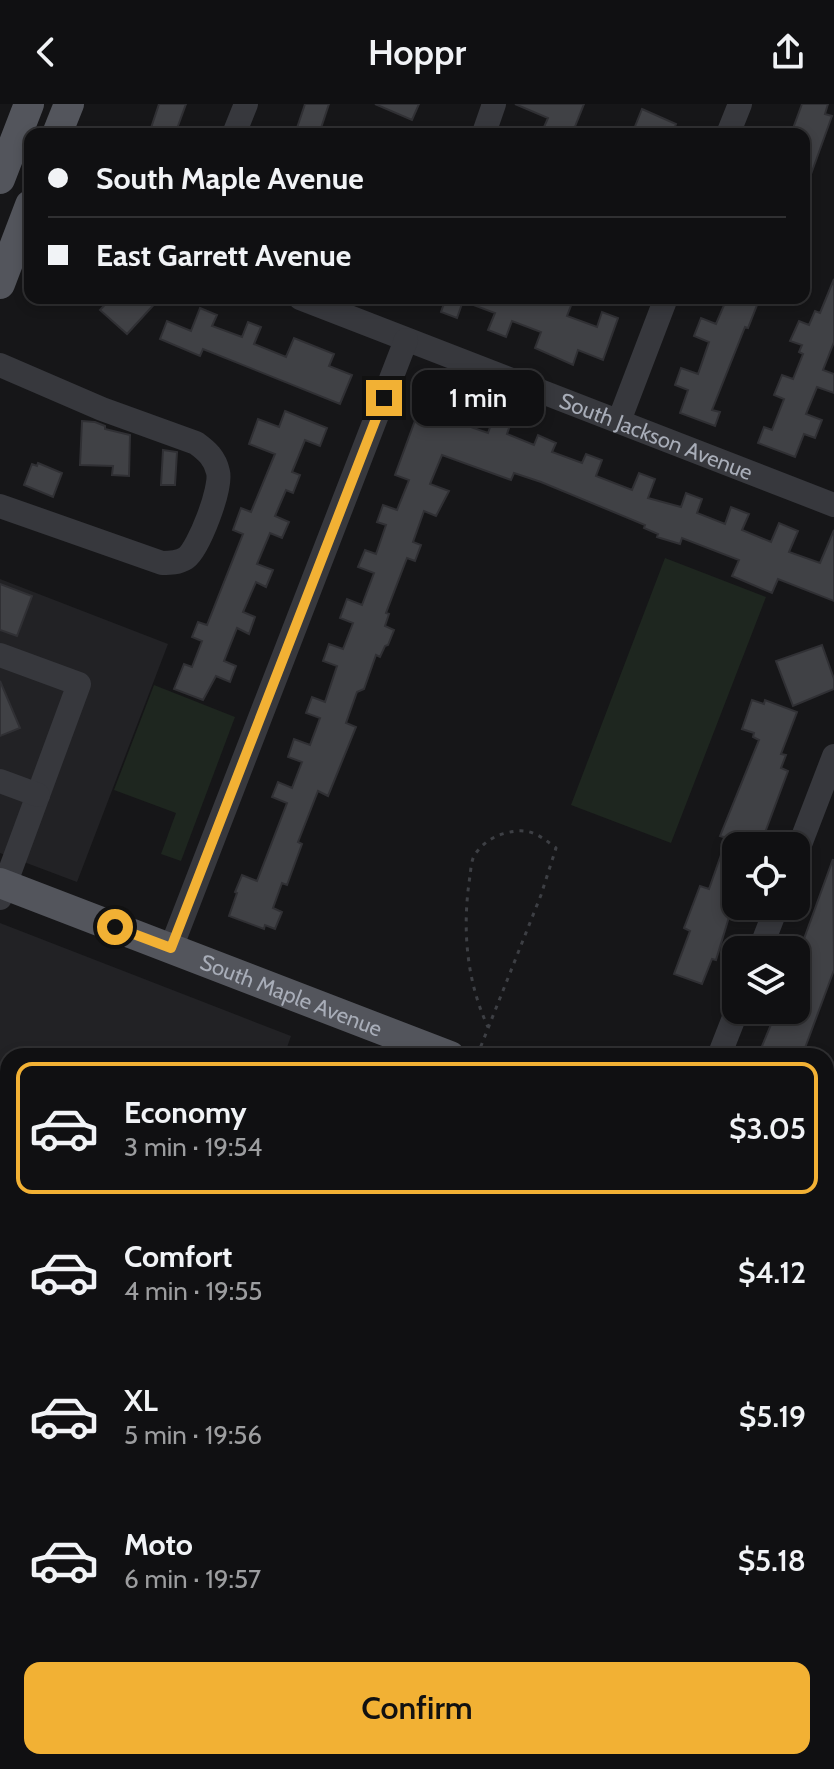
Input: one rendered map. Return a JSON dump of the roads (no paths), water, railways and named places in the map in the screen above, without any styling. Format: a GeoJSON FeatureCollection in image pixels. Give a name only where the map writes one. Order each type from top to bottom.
{"type":"FeatureCollection","features":[{"type":"Feature","properties":{"kind":"main road"},"geometry":{"type":"LineString","coordinates":[[0,179],[29,104]]}},
{"type":"Feature","properties":{"kind":"main road"},"geometry":{"type":"LineString","coordinates":[[59,128],[69,104]]}},
{"type":"Feature","properties":{"kind":"main road"},"geometry":{"type":"LineString","coordinates":[[0,284],[24,221]]}},
{"type":"Feature","properties":{"kind":"main road","name":"South Maple Avenue"},"geometry":{"type":"LineString","coordinates":[[2,889],[171,948],[403,1048]]}},
{"type":"Feature","properties":{"kind":"street"},"geometry":{"type":"LineString","coordinates":[[236,128],[246,104]]}},
{"type":"Feature","properties":{"kind":"street"},"geometry":{"type":"LineString","coordinates":[[486,128],[494,104]]}},
{"type":"Feature","properties":{"kind":"street"},"geometry":{"type":"LineString","coordinates":[[729,128],[734,106]]}},
{"type":"Feature","properties":{"kind":"street","name":"South Jackson Avenue"},"geometry":{"type":"LineString","coordinates":[[315,304],[833,503]]}},
{"type":"Feature","properties":{"kind":"street"},"geometry":{"type":"LineString","coordinates":[[619,421],[664,304]]}},
{"type":"Feature","properties":{"kind":"street"},"geometry":{"type":"LineString","coordinates":[[171,948],[406,340]]}},
{"type":"Feature","properties":{"kind":"street"},"geometry":{"type":"LineString","coordinates":[[0,365],[102,409],[196,443],[208,451],[214,460],[220,484],[195,549],[176,562],[162,563],[0,506]]}},
{"type":"Feature","properties":{"kind":"street"},"geometry":{"type":"LineString","coordinates":[[0,655],[79,684],[2,889]]}},
{"type":"Feature","properties":{"kind":"street"},"geometry":{"type":"LineString","coordinates":[[805,832],[834,756]]}},
{"type":"Feature","properties":{"kind":"street"},"geometry":{"type":"LineString","coordinates":[[0,781],[38,795]]}},
{"type":"Feature","properties":{"kind":"street"},"geometry":{"type":"LineString","coordinates":[[722,1048],[732,1024]]}}]}
